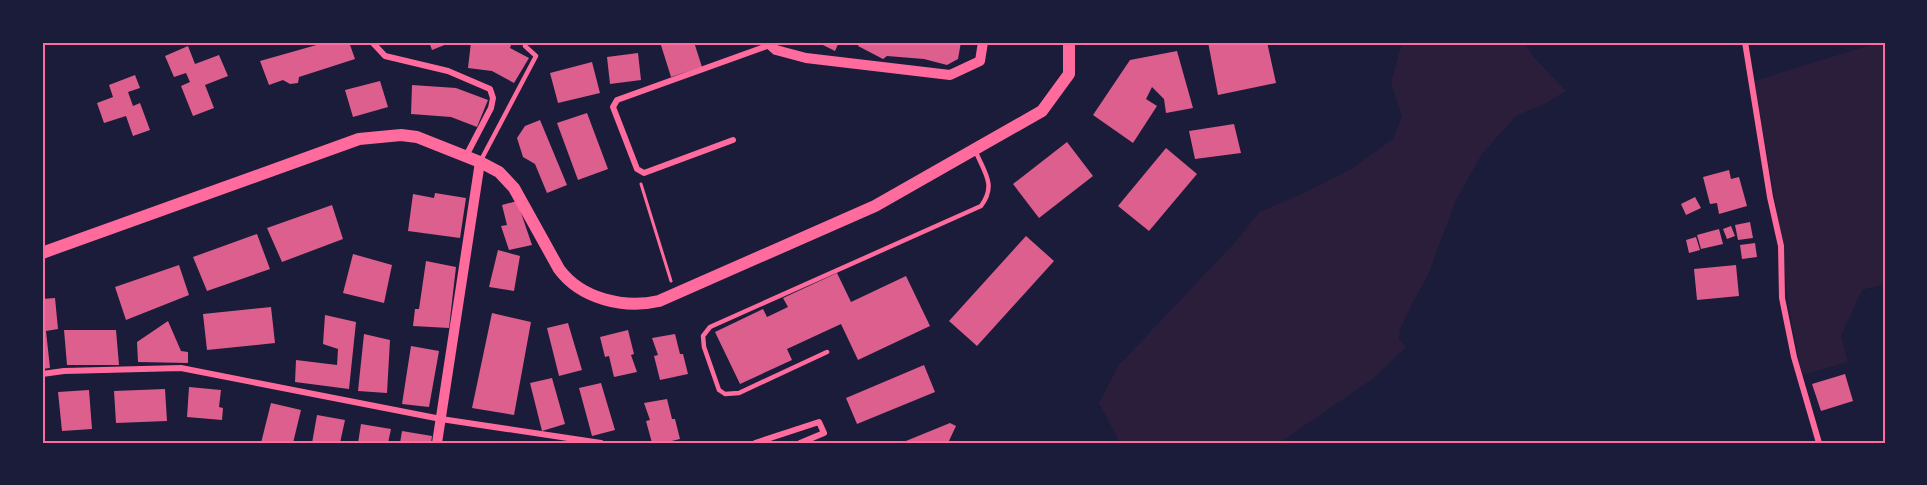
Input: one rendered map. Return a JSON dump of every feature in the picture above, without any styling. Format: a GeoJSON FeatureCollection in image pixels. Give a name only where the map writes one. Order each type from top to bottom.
{"type":"FeatureCollection","features":[{"type":"Feature","properties":{"kind":"main road"},"geometry":{"type":"LineString","coordinates":[[42,254],[359,139],[388,135],[409,136],[466,156],[499,172],[514,188],[567,279],[577,288],[627,304],[644,304],[667,297],[875,206],[1041,111],[1069,74],[1069,42]]}},
{"type":"Feature","properties":{"kind":"street"},"geometry":{"type":"LineString","coordinates":[[372,42],[385,56],[448,71],[490,89],[493,98],[491,108],[466,156]]}},
{"type":"Feature","properties":{"kind":"street"},"geometry":{"type":"LineString","coordinates":[[733,140],[644,173],[636,169],[613,107],[617,100],[769,44],[776,50],[806,58],[950,75],[980,61],[983,42]]}},
{"type":"Feature","properties":{"kind":"street"},"geometry":{"type":"LineString","coordinates":[[1745,42],[1770,197],[1781,246],[1782,298],[1794,357],[1819,443]]}},
{"type":"Feature","properties":{"kind":"street"},"geometry":{"type":"LineString","coordinates":[[437,443],[480,162]]}},
{"type":"Feature","properties":{"kind":"street"},"geometry":{"type":"LineString","coordinates":[[42,374],[64,371],[181,368],[441,419],[601,443]]}},
{"type":"Feature","properties":{"kind":"street"},"geometry":{"type":"LineString","coordinates":[[755,443],[819,422],[824,433],[800,443]]}},
{"type":"Feature","properties":{"kind":"lane"},"geometry":{"type":"LineString","coordinates":[[480,162],[536,56],[525,46]]}},
{"type":"Feature","properties":{"kind":"lane"},"geometry":{"type":"LineString","coordinates":[[826,352],[738,393],[725,394],[719,390],[704,347],[703,336],[710,327],[981,206],[988,196],[990,186],[975,150]]}},
{"type":"Feature","properties":{"kind":"path"},"geometry":{"type":"LineString","coordinates":[[636,169],[672,283]]}},
{"type":"Feature","properties":{"kind":"shaded area"},"geometry":{"type":"Polygon","coordinates":[[[1402,42],[1525,42],[1531,54],[1566,91],[1543,105],[1517,115],[1482,154],[1456,200],[1428,275],[1400,330],[1399,340],[1406,347],[1374,378],[1279,443],[1120,443],[1099,403],[1119,365],[1238,239],[1259,212],[1304,193],[1351,169],[1393,139],[1402,116],[1391,83],[1402,42]]]}},
{"type":"Feature","properties":{"kind":"shaded area"},"geometry":{"type":"Polygon","coordinates":[[[1885,42],[1885,284],[1862,290],[1841,336],[1848,362],[1803,375],[1788,301],[1783,247],[1754,81],[1885,42]]]}},
{"type":"Feature","properties":{"kind":"building"},"geometry":{"type":"Polygon","coordinates":[[[327,42],[349,42],[355,59],[299,77],[298,83],[290,84],[283,80],[269,85],[260,61],[327,42]]]}},
{"type":"Feature","properties":{"kind":"building"},"geometry":{"type":"Polygon","coordinates":[[[429,42],[452,42],[432,50],[429,42]]]}},
{"type":"Feature","properties":{"kind":"building"},"geometry":{"type":"Polygon","coordinates":[[[471,42],[512,42],[510,48],[529,58],[514,83],[492,71],[468,68],[471,42]]]}},
{"type":"Feature","properties":{"kind":"building"},"geometry":{"type":"Polygon","coordinates":[[[660,42],[694,42],[702,67],[671,77],[660,42]]]}},
{"type":"Feature","properties":{"kind":"building"},"geometry":{"type":"Polygon","coordinates":[[[817,42],[839,42],[835,51],[817,42]]]}},
{"type":"Feature","properties":{"kind":"building"},"geometry":{"type":"Polygon","coordinates":[[[860,42],[961,42],[958,59],[947,65],[924,59],[887,56],[883,59],[858,46],[860,42]]]}},
{"type":"Feature","properties":{"kind":"building"},"geometry":{"type":"Polygon","coordinates":[[[1208,42],[1267,42],[1276,83],[1218,95],[1208,42]]]}},
{"type":"Feature","properties":{"kind":"building"},"geometry":{"type":"Polygon","coordinates":[[[188,46],[195,64],[219,55],[228,76],[205,85],[214,108],[193,116],[181,86],[190,82],[186,73],[174,77],[165,56],[188,46]]]}},
{"type":"Feature","properties":{"kind":"building"},"geometry":{"type":"Polygon","coordinates":[[[1177,51],[1193,108],[1166,113],[1164,99],[1152,87],[1146,99],[1157,106],[1133,143],[1093,115],[1130,60],[1177,51]]]}},
{"type":"Feature","properties":{"kind":"building"},"geometry":{"type":"Polygon","coordinates":[[[638,53],[641,80],[610,84],[607,57],[638,53]]]}},
{"type":"Feature","properties":{"kind":"building"},"geometry":{"type":"Polygon","coordinates":[[[592,62],[600,93],[558,103],[550,73],[592,62]]]}},
{"type":"Feature","properties":{"kind":"building"},"geometry":{"type":"Polygon","coordinates":[[[135,75],[140,88],[128,92],[133,106],[140,103],[150,130],[133,136],[126,116],[104,123],[97,103],[113,97],[109,85],[135,75]]]}},
{"type":"Feature","properties":{"kind":"building"},"geometry":{"type":"Polygon","coordinates":[[[380,81],[388,107],[353,117],[345,90],[380,81]]]}},
{"type":"Feature","properties":{"kind":"building"},"geometry":{"type":"Polygon","coordinates":[[[412,85],[456,88],[488,100],[477,127],[451,117],[411,114],[412,85]]]}},
{"type":"Feature","properties":{"kind":"building"},"geometry":{"type":"Polygon","coordinates":[[[587,113],[608,169],[578,180],[557,123],[587,113]]]}},
{"type":"Feature","properties":{"kind":"building"},"geometry":{"type":"Polygon","coordinates":[[[540,120],[567,185],[547,193],[535,164],[523,157],[517,138],[525,126],[540,120]]]}},
{"type":"Feature","properties":{"kind":"building"},"geometry":{"type":"Polygon","coordinates":[[[1234,124],[1241,153],[1195,159],[1189,131],[1234,124]]]}},
{"type":"Feature","properties":{"kind":"building"},"geometry":{"type":"Polygon","coordinates":[[[1067,142],[1093,176],[1039,218],[1013,184],[1067,142]]]}},
{"type":"Feature","properties":{"kind":"building"},"geometry":{"type":"Polygon","coordinates":[[[1166,148],[1197,174],[1149,231],[1118,206],[1166,148]]]}},
{"type":"Feature","properties":{"kind":"building"},"geometry":{"type":"Polygon","coordinates":[[[1729,170],[1731,179],[1739,177],[1747,206],[1719,214],[1717,203],[1710,204],[1703,177],[1729,170]]]}},
{"type":"Feature","properties":{"kind":"building"},"geometry":{"type":"Polygon","coordinates":[[[435,193],[466,198],[460,238],[408,231],[413,194],[434,198],[435,193]]]}},
{"type":"Feature","properties":{"kind":"building"},"geometry":{"type":"Polygon","coordinates":[[[1695,197],[1701,208],[1686,215],[1681,204],[1695,197]]]}},
{"type":"Feature","properties":{"kind":"building"},"geometry":{"type":"Polygon","coordinates":[[[517,201],[532,245],[509,250],[501,226],[507,225],[502,205],[517,201]]]}},
{"type":"Feature","properties":{"kind":"building"},"geometry":{"type":"Polygon","coordinates":[[[332,205],[343,239],[282,262],[267,228],[332,205]]]}},
{"type":"Feature","properties":{"kind":"building"},"geometry":{"type":"Polygon","coordinates":[[[1750,222],[1753,238],[1738,240],[1735,225],[1750,222]]]}},
{"type":"Feature","properties":{"kind":"building"},"geometry":{"type":"Polygon","coordinates":[[[1731,226],[1735,236],[1727,239],[1723,229],[1731,226]]]}},
{"type":"Feature","properties":{"kind":"building"},"geometry":{"type":"Polygon","coordinates":[[[1719,229],[1723,244],[1701,249],[1697,235],[1719,229]]]}},
{"type":"Feature","properties":{"kind":"building"},"geometry":{"type":"Polygon","coordinates":[[[257,234],[270,269],[207,291],[193,257],[257,234]]]}},
{"type":"Feature","properties":{"kind":"building"},"geometry":{"type":"Polygon","coordinates":[[[1026,236],[1054,261],[977,346],[949,321],[1026,236]]]}},
{"type":"Feature","properties":{"kind":"building"},"geometry":{"type":"Polygon","coordinates":[[[1696,237],[1700,250],[1689,253],[1686,240],[1696,237]]]}},
{"type":"Feature","properties":{"kind":"building"},"geometry":{"type":"Polygon","coordinates":[[[1755,243],[1757,257],[1742,259],[1740,245],[1755,243]]]}},
{"type":"Feature","properties":{"kind":"building"},"geometry":{"type":"Polygon","coordinates":[[[498,250],[520,256],[514,291],[489,287],[498,250]]]}},
{"type":"Feature","properties":{"kind":"building"},"geometry":{"type":"Polygon","coordinates":[[[353,254],[392,265],[384,303],[343,293],[353,254]]]}},
{"type":"Feature","properties":{"kind":"building"},"geometry":{"type":"Polygon","coordinates":[[[426,261],[456,267],[449,328],[413,326],[415,309],[419,309],[426,261]]]}},
{"type":"Feature","properties":{"kind":"building"},"geometry":{"type":"Polygon","coordinates":[[[179,265],[189,295],[126,320],[115,287],[179,265]]]}},
{"type":"Feature","properties":{"kind":"building"},"geometry":{"type":"Polygon","coordinates":[[[1736,265],[1739,296],[1697,300],[1694,269],[1736,265]]]}},
{"type":"Feature","properties":{"kind":"building"},"geometry":{"type":"Polygon","coordinates":[[[837,273],[851,302],[906,276],[930,326],[858,360],[841,324],[787,349],[792,360],[740,384],[715,332],[763,309],[767,317],[788,307],[783,298],[837,273]]]}},
{"type":"Feature","properties":{"kind":"building"},"geometry":{"type":"Polygon","coordinates":[[[55,298],[58,329],[46,331],[50,368],[42,369],[42,299],[55,298]]]}},
{"type":"Feature","properties":{"kind":"building"},"geometry":{"type":"Polygon","coordinates":[[[271,307],[275,343],[207,350],[203,314],[271,307]]]}},
{"type":"Feature","properties":{"kind":"building"},"geometry":{"type":"Polygon","coordinates":[[[492,313],[531,322],[514,415],[472,408],[492,313]]]}},
{"type":"Feature","properties":{"kind":"building"},"geometry":{"type":"Polygon","coordinates":[[[325,315],[356,322],[349,389],[295,382],[296,360],[337,365],[338,349],[323,344],[325,315]]]}},
{"type":"Feature","properties":{"kind":"building"},"geometry":{"type":"Polygon","coordinates":[[[168,321],[181,351],[188,352],[188,363],[138,362],[137,342],[168,321]]]}},
{"type":"Feature","properties":{"kind":"building"},"geometry":{"type":"Polygon","coordinates":[[[568,323],[582,370],[559,376],[547,328],[568,323]]]}},
{"type":"Feature","properties":{"kind":"building"},"geometry":{"type":"Polygon","coordinates":[[[64,330],[116,330],[119,365],[67,365],[64,330]]]}},
{"type":"Feature","properties":{"kind":"building"},"geometry":{"type":"Polygon","coordinates":[[[628,330],[634,354],[631,355],[637,372],[614,377],[609,356],[605,357],[600,337],[628,330]]]}},
{"type":"Feature","properties":{"kind":"building"},"geometry":{"type":"Polygon","coordinates":[[[364,334],[390,340],[387,393],[358,391],[364,334]]]}},
{"type":"Feature","properties":{"kind":"building"},"geometry":{"type":"Polygon","coordinates":[[[675,334],[688,374],[660,380],[654,356],[658,355],[652,338],[675,334]]]}},
{"type":"Feature","properties":{"kind":"building"},"geometry":{"type":"Polygon","coordinates":[[[411,346],[439,351],[429,407],[402,404],[411,346]]]}},
{"type":"Feature","properties":{"kind":"building"},"geometry":{"type":"Polygon","coordinates":[[[924,365],[935,392],[857,424],[846,398],[924,365]]]}},
{"type":"Feature","properties":{"kind":"building"},"geometry":{"type":"Polygon","coordinates":[[[1845,374],[1853,401],[1821,411],[1812,384],[1845,374]]]}},
{"type":"Feature","properties":{"kind":"building"},"geometry":{"type":"Polygon","coordinates":[[[552,378],[565,424],[542,431],[530,383],[552,378]]]}},
{"type":"Feature","properties":{"kind":"building"},"geometry":{"type":"Polygon","coordinates":[[[601,383],[615,430],[592,436],[579,388],[601,383]]]}},
{"type":"Feature","properties":{"kind":"building"},"geometry":{"type":"Polygon","coordinates":[[[189,387],[221,390],[219,407],[223,408],[222,420],[187,417],[189,387]]]}},
{"type":"Feature","properties":{"kind":"building"},"geometry":{"type":"Polygon","coordinates":[[[165,389],[167,421],[116,423],[114,391],[165,389]]]}},
{"type":"Feature","properties":{"kind":"building"},"geometry":{"type":"Polygon","coordinates":[[[89,390],[92,429],[62,431],[58,392],[89,390]]]}},
{"type":"Feature","properties":{"kind":"building"},"geometry":{"type":"Polygon","coordinates":[[[667,399],[680,439],[652,443],[646,421],[650,420],[644,403],[667,399]]]}},
{"type":"Feature","properties":{"kind":"building"},"geometry":{"type":"Polygon","coordinates":[[[271,403],[301,410],[293,443],[261,443],[271,403]]]}},
{"type":"Feature","properties":{"kind":"building"},"geometry":{"type":"Polygon","coordinates":[[[317,415],[345,420],[340,443],[312,443],[317,415]]]}},
{"type":"Feature","properties":{"kind":"building"},"geometry":{"type":"Polygon","coordinates":[[[950,423],[956,426],[948,443],[901,443],[950,423]]]}},
{"type":"Feature","properties":{"kind":"building"},"geometry":{"type":"Polygon","coordinates":[[[361,424],[391,429],[388,443],[358,443],[361,424]]]}},
{"type":"Feature","properties":{"kind":"building"},"geometry":{"type":"Polygon","coordinates":[[[402,431],[432,436],[431,443],[400,443],[402,431]]]}}]}
